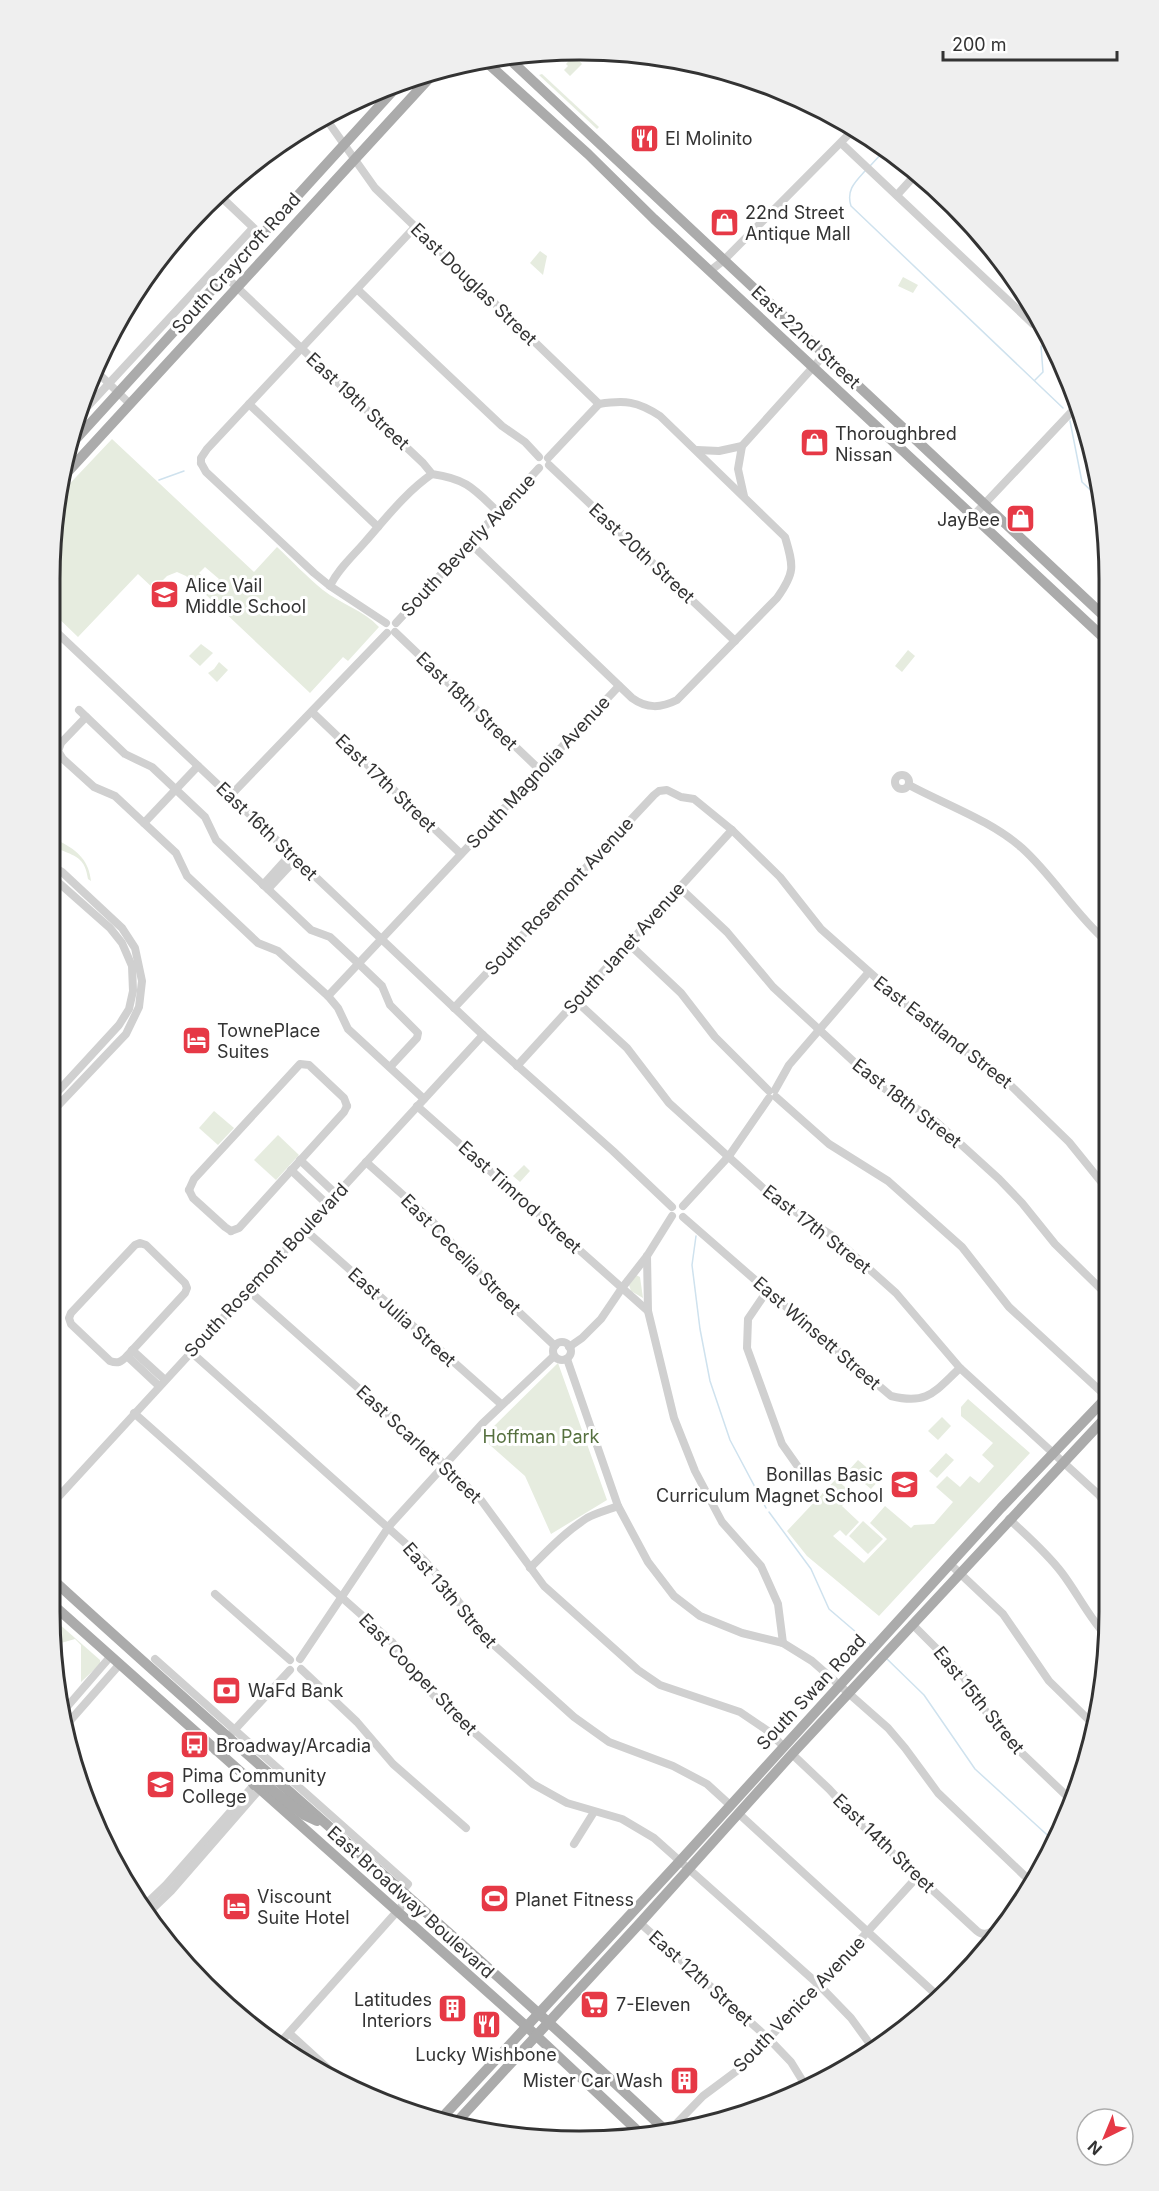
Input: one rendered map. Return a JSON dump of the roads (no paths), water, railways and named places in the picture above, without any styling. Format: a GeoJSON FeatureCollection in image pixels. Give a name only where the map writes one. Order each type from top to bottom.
{"type":"FeatureCollection","features":[{"type":"Feature","properties":{"kind":"main road","name":"East 22nd Street"},"geometry":{"type":"LineString","coordinates":[[514,64],[1099,611]]}},
{"type":"Feature","properties":{"kind":"main road","name":"East 22nd Street"},"geometry":{"type":"LineString","coordinates":[[492,67],[588,154],[710,272],[1099,633]]}},
{"type":"Feature","properties":{"kind":"main road","name":"South Craycroft Road"},"geometry":{"type":"LineString","coordinates":[[73,466],[423,85]]}},
{"type":"Feature","properties":{"kind":"main road","name":"South Craycroft Road"},"geometry":{"type":"LineString","coordinates":[[82,433],[386,98]]}},
{"type":"Feature","properties":{"kind":"main road","name":"South Swan Road"},"geometry":{"type":"LineString","coordinates":[[461,2117],[738,1813],[839,1684],[1099,1405]]}},
{"type":"Feature","properties":{"kind":"main road","name":"South Swan Road"},"geometry":{"type":"LineString","coordinates":[[446,2113],[730,1805],[849,1693],[1062,1461],[1099,1424]]}},
{"type":"Feature","properties":{"kind":"main road","name":"East Broadway Boulevard"},"geometry":{"type":"LineString","coordinates":[[60,1586],[230,1733],[325,1824],[550,2021],[660,2125]]}},
{"type":"Feature","properties":{"kind":"main road","name":"East Broadway Boulevard"},"geometry":{"type":"LineString","coordinates":[[60,1611],[526,2026],[635,2128]]}},
{"type":"Feature","properties":{"kind":"main road"},"geometry":{"type":"LineString","coordinates":[[256,1787],[257,1782],[265,1784],[304,1815],[325,1824]]}},
{"type":"Feature","properties":{"kind":"street","name":"East Douglas Street"},"geometry":{"type":"LineString","coordinates":[[330,125],[375,188],[599,404]]}},
{"type":"Feature","properties":{"kind":"street"},"geometry":{"type":"LineString","coordinates":[[710,272],[848,136]]}},
{"type":"Feature","properties":{"kind":"street"},"geometry":{"type":"LineString","coordinates":[[841,143],[1029,320]]}},
{"type":"Feature","properties":{"kind":"street"},"geometry":{"type":"LineString","coordinates":[[897,195],[911,180]]}},
{"type":"Feature","properties":{"kind":"street"},"geometry":{"type":"LineString","coordinates":[[225,200],[262,236]]}},
{"type":"Feature","properties":{"kind":"street"},"geometry":{"type":"LineString","coordinates":[[393,629],[391,621],[386,623],[330,586],[196,463],[415,227]]}},
{"type":"Feature","properties":{"kind":"street","name":"South Craycroft Road"},"geometry":{"type":"LineString","coordinates":[[92,402],[253,228]]}},
{"type":"Feature","properties":{"kind":"street","name":"East 19th Street"},"geometry":{"type":"LineString","coordinates":[[225,276],[432,474]]}},
{"type":"Feature","properties":{"kind":"street","name":"East 20th Street"},"geometry":{"type":"LineString","coordinates":[[358,290],[501,426],[525,442],[545,460],[735,641]]}},
{"type":"Feature","properties":{"kind":"street"},"geometry":{"type":"LineString","coordinates":[[744,496],[738,469],[742,446],[825,354]]}},
{"type":"Feature","properties":{"kind":"street"},"geometry":{"type":"LineString","coordinates":[[102,377],[130,404]]}},
{"type":"Feature","properties":{"kind":"street","name":"South Magnolia Avenue"},"geometry":{"type":"LineString","coordinates":[[328,996],[619,686],[645,706],[666,705],[677,700],[777,598],[790,580],[792,561],[785,537],[697,450],[660,416],[641,404],[618,401],[599,404]]}},
{"type":"Feature","properties":{"kind":"street"},"geometry":{"type":"LineString","coordinates":[[249,404],[378,527]]}},
{"type":"Feature","properties":{"kind":"street","name":"South Beverly Avenue"},"geometry":{"type":"LineString","coordinates":[[230,796],[393,629],[539,468],[546,468],[545,460],[599,404]]}},
{"type":"Feature","properties":{"kind":"street"},"geometry":{"type":"LineString","coordinates":[[974,515],[1071,413]]}},
{"type":"Feature","properties":{"kind":"street"},"geometry":{"type":"LineString","coordinates":[[697,450],[719,451],[742,446]]}},
{"type":"Feature","properties":{"kind":"street"},"geometry":{"type":"LineString","coordinates":[[330,586],[335,576],[378,527],[418,484],[432,474],[452,477],[471,486],[498,512]]}},
{"type":"Feature","properties":{"kind":"street"},"geometry":{"type":"LineString","coordinates":[[470,543],[619,686]]}},
{"type":"Feature","properties":{"kind":"street","name":"East 18th Street"},"geometry":{"type":"LineString","coordinates":[[393,629],[540,770]]}},
{"type":"Feature","properties":{"kind":"street","name":"East 16th Street"},"geometry":{"type":"LineString","coordinates":[[60,636],[483,1035]]}},
{"type":"Feature","properties":{"kind":"street"},"geometry":{"type":"LineString","coordinates":[[79,710],[125,754],[152,767],[205,817],[216,840],[265,887],[311,930],[330,937],[382,986],[390,1005],[418,1033],[417,1038],[390,1067]]}},
{"type":"Feature","properties":{"kind":"street","name":"East 17th Street"},"geometry":{"type":"LineString","coordinates":[[312,711],[461,854]]}},
{"type":"Feature","properties":{"kind":"street"},"geometry":{"type":"LineString","coordinates":[[60,746],[86,717]]}},
{"type":"Feature","properties":{"kind":"street"},"geometry":{"type":"LineString","coordinates":[[60,755],[94,787],[116,796],[176,853],[187,876],[258,943],[278,951],[328,996],[338,1008],[348,1029],[424,1099]]}},
{"type":"Feature","properties":{"kind":"street"},"geometry":{"type":"LineString","coordinates":[[144,823],[198,766]]}},
{"type":"Feature","properties":{"kind":"street"},"geometry":{"type":"LineString","coordinates":[[909,785],[1004,834],[1024,850],[1099,935]]}},
{"type":"Feature","properties":{"kind":"street","name":"East Eastland Street"},"geometry":{"type":"LineString","coordinates":[[665,788],[681,797],[700,803],[732,830],[780,877],[820,929],[936,1031],[1001,1076],[1069,1142],[1099,1178]]}},
{"type":"Feature","properties":{"kind":"street","name":"South Rosemont Avenue"},"geometry":{"type":"LineString","coordinates":[[454,1008],[654,795],[665,788]]}},
{"type":"Feature","properties":{"kind":"street","name":"South Janet Avenue"},"geometry":{"type":"LineString","coordinates":[[517,1066],[732,830]]}},
{"type":"Feature","properties":{"kind":"street"},"geometry":{"type":"LineString","coordinates":[[265,887],[293,857]]}},
{"type":"Feature","properties":{"kind":"street"},"geometry":{"type":"LineString","coordinates":[[60,871],[122,928],[135,948],[142,981],[139,1007],[126,1034],[60,1103]]}},
{"type":"Feature","properties":{"kind":"street"},"geometry":{"type":"LineString","coordinates":[[60,884],[110,928],[122,943],[132,966],[133,992],[129,1009],[119,1025],[60,1089]]}},
{"type":"Feature","properties":{"kind":"street","name":"East 18th Street"},"geometry":{"type":"LineString","coordinates":[[679,887],[727,932],[773,987],[879,1085],[933,1119],[999,1179],[1055,1244],[1099,1286]]}},
{"type":"Feature","properties":{"kind":"street"},"geometry":{"type":"LineString","coordinates":[[629,944],[681,993],[715,1037],[772,1094],[829,1144],[888,1181],[955,1241],[1009,1307],[1099,1389]]}},
{"type":"Feature","properties":{"kind":"street"},"geometry":{"type":"LineString","coordinates":[[682,1206],[729,1156],[789,1065],[868,973]]}},
{"type":"Feature","properties":{"kind":"street","name":"East 17th Street"},"geometry":{"type":"LineString","coordinates":[[576,1001],[627,1048],[669,1103],[774,1198],[830,1234],[896,1293],[960,1368],[1099,1495]]}},
{"type":"Feature","properties":{"kind":"street"},"geometry":{"type":"LineString","coordinates":[[483,1035],[672,1207]]}},
{"type":"Feature","properties":{"kind":"street","name":"South Rosemont Boulevard"},"geometry":{"type":"LineString","coordinates":[[60,1495],[483,1035]]}},
{"type":"Feature","properties":{"kind":"street"},"geometry":{"type":"LineString","coordinates":[[302,1063],[309,1065],[350,1106],[291,1170],[239,1228],[231,1233],[186,1190],[302,1063]]}},
{"type":"Feature","properties":{"kind":"street","name":"East Timrod Street"},"geometry":{"type":"LineString","coordinates":[[417,1106],[648,1311]]}},
{"type":"Feature","properties":{"kind":"street"},"geometry":{"type":"LineString","coordinates":[[300,1160],[336,1194]]}},
{"type":"Feature","properties":{"kind":"street","name":"East Cecelia Street"},"geometry":{"type":"LineString","coordinates":[[366,1162],[430,1219],[489,1284],[555,1346]]}},
{"type":"Feature","properties":{"kind":"street"},"geometry":{"type":"LineString","coordinates":[[291,1170],[327,1204]]}},
{"type":"Feature","properties":{"kind":"street"},"geometry":{"type":"LineString","coordinates":[[677,1204],[682,1206],[685,1212],[683,1217],[678,1219],[672,1216],[670,1211],[672,1207],[677,1204]]}},
{"type":"Feature","properties":{"kind":"street"},"geometry":{"type":"LineString","coordinates":[[569,1347],[602,1319],[647,1256],[672,1216]]}},
{"type":"Feature","properties":{"kind":"street","name":"East Winsett Street"},"geometry":{"type":"LineString","coordinates":[[683,1217],[891,1396],[907,1400],[919,1399],[932,1394],[960,1368]]}},
{"type":"Feature","properties":{"kind":"street","name":"East Julia Street"},"geometry":{"type":"LineString","coordinates":[[304,1229],[501,1404]]}},
{"type":"Feature","properties":{"kind":"street"},"geometry":{"type":"LineString","coordinates":[[140,1244],[146,1245],[185,1283],[187,1288],[186,1293],[130,1353],[121,1362],[110,1361],[71,1324],[69,1318],[71,1313],[135,1245],[140,1244]]}},
{"type":"Feature","properties":{"kind":"street"},"geometry":{"type":"LineString","coordinates":[[647,1256],[648,1311],[674,1418],[695,1471],[722,1522],[761,1566],[778,1604],[783,1643]]}},
{"type":"Feature","properties":{"kind":"street","name":"East Scarlett Street"},"geometry":{"type":"LineString","coordinates":[[248,1290],[445,1465],[481,1500],[544,1586],[638,1670],[660,1685],[740,1712],[768,1731],[788,1750]]}},
{"type":"Feature","properties":{"kind":"street"},"geometry":{"type":"LineString","coordinates":[[767,1291],[748,1319],[747,1348],[782,1444],[801,1471]]}},
{"type":"Feature","properties":{"kind":"street"},"geometry":{"type":"LineString","coordinates":[[564,1342],[569,1347],[571,1353],[567,1359],[560,1360],[554,1356],[553,1349],[558,1343],[564,1342]]}},
{"type":"Feature","properties":{"kind":"street","name":"East 13th Street"},"geometry":{"type":"LineString","coordinates":[[191,1352],[423,1559],[443,1581],[485,1637],[574,1717],[609,1742],[673,1766],[707,1784],[730,1805]]}},
{"type":"Feature","properties":{"kind":"street"},"geometry":{"type":"LineString","coordinates":[[130,1353],[162,1383]]}},
{"type":"Feature","properties":{"kind":"street"},"geometry":{"type":"LineString","coordinates":[[300,1659],[340,1596],[388,1528],[501,1404],[554,1356]]}},
{"type":"Feature","properties":{"kind":"street"},"geometry":{"type":"LineString","coordinates":[[567,1359],[618,1506],[648,1562],[674,1596],[700,1616],[742,1633],[783,1643],[812,1661],[888,1728],[949,1805],[1025,1877]]}},
{"type":"Feature","properties":{"kind":"street","name":"East Cooper Street"},"geometry":{"type":"LineString","coordinates":[[134,1413],[392,1642],[443,1705],[533,1784],[567,1803],[621,1819],[654,1838],[819,1985],[851,2018],[869,2042]]}},
{"type":"Feature","properties":{"kind":"street"},"geometry":{"type":"LineString","coordinates":[[530,1568],[562,1536],[576,1526],[589,1517],[618,1506]]}},
{"type":"Feature","properties":{"kind":"street"},"geometry":{"type":"LineString","coordinates":[[1009,1519],[1057,1566],[1081,1605],[1099,1626]]}},
{"type":"Feature","properties":{"kind":"street"},"geometry":{"type":"LineString","coordinates":[[950,1564],[1003,1614],[1049,1681],[1088,1719]]}},
{"type":"Feature","properties":{"kind":"street"},"geometry":{"type":"LineString","coordinates":[[215,1594],[297,1672],[301,1669]]}},
{"type":"Feature","properties":{"kind":"street","name":"East 15th Street"},"geometry":{"type":"LineString","coordinates":[[912,1624],[961,1673],[992,1721],[1007,1739],[1065,1794]]}},
{"type":"Feature","properties":{"kind":"street"},"geometry":{"type":"LineString","coordinates":[[215,1750],[295,1658],[300,1659]]}},
{"type":"Feature","properties":{"kind":"street","name":"East Broadway Boulevard"},"geometry":{"type":"LineString","coordinates":[[155,1659],[230,1733],[408,1884],[405,1895]]}},
{"type":"Feature","properties":{"kind":"street"},"geometry":{"type":"LineString","coordinates":[[300,1659],[301,1669]]}},
{"type":"Feature","properties":{"kind":"street"},"geometry":{"type":"LineString","coordinates":[[69,1705],[115,1661]]}},
{"type":"Feature","properties":{"kind":"street"},"geometry":{"type":"LineString","coordinates":[[71,1719],[115,1661]]}},
{"type":"Feature","properties":{"kind":"street"},"geometry":{"type":"LineString","coordinates":[[301,1669],[357,1722],[393,1764],[466,1828]]}},
{"type":"Feature","properties":{"kind":"street","name":"East 14th Street"},"geometry":{"type":"LineString","coordinates":[[788,1750],[829,1788],[862,1825],[977,1931],[987,1934]]}},
{"type":"Feature","properties":{"kind":"street"},"geometry":{"type":"LineString","coordinates":[[150,1903],[171,1891],[256,1787]]}},
{"type":"Feature","properties":{"kind":"street"},"geometry":{"type":"LineString","coordinates":[[573,1844],[594,1812]]}},
{"type":"Feature","properties":{"kind":"street"},"geometry":{"type":"LineString","coordinates":[[738,1813],[933,1992]]}},
{"type":"Feature","properties":{"kind":"street","name":"South Venice Avenue"},"geometry":{"type":"LineString","coordinates":[[678,2121],[703,2096],[742,2067],[918,1876]]}},
{"type":"Feature","properties":{"kind":"street"},"geometry":{"type":"LineString","coordinates":[[284,2038],[397,1912],[405,1895]]}},
{"type":"Feature","properties":{"kind":"street","name":"East 12th Street"},"geometry":{"type":"LineString","coordinates":[[640,1923],[769,2039],[791,2062],[802,2080]]}},
{"type":"Feature","properties":{"kind":"street"},"geometry":{"type":"LineString","coordinates":[[288,2033],[318,2060]]}},
{"type":"Feature","properties":{"kind":"waterway"},"geometry":{"type":"LineString","coordinates":[[870,166],[880,156]]}},
{"type":"Feature","properties":{"kind":"waterway"},"geometry":{"type":"LineString","coordinates":[[865,171],[851,191],[851,206],[1063,408]]}},
{"type":"Feature","properties":{"kind":"waterway"},"geometry":{"type":"LineString","coordinates":[[1035,380],[1043,372],[1041,346]]}},
{"type":"Feature","properties":{"kind":"waterway"},"geometry":{"type":"LineString","coordinates":[[1070,421],[1082,482],[1091,491]]}},
{"type":"Feature","properties":{"kind":"waterway"},"geometry":{"type":"LineString","coordinates":[[159,480],[184,471]]}},
{"type":"Feature","properties":{"kind":"waterway"},"geometry":{"type":"LineString","coordinates":[[696,1236],[692,1265],[700,1329],[710,1381],[730,1440],[766,1508]]}},
{"type":"Feature","properties":{"kind":"waterway"},"geometry":{"type":"LineString","coordinates":[[769,1512],[811,1569],[829,1609],[871,1645]]}},
{"type":"Feature","properties":{"kind":"waterway"},"geometry":{"type":"LineString","coordinates":[[886,1658],[924,1695],[975,1769],[1048,1835]]}},
{"type":"Feature","properties":{"kind":"place","name":"El Molinito"},"geometry":{"type":"Point","coordinates":[644,138]}},
{"type":"Feature","properties":{"kind":"place","name":"22nd Street Antique Mall"},"geometry":{"type":"Point","coordinates":[724,222]}},
{"type":"Feature","properties":{"kind":"place","name":"Thoroughbred Nissan"},"geometry":{"type":"Point","coordinates":[814,443]}},
{"type":"Feature","properties":{"kind":"place","name":"JayBee"},"geometry":{"type":"Point","coordinates":[1021,519]}},
{"type":"Feature","properties":{"kind":"place","name":"Alice Vail Middle School"},"geometry":{"type":"Point","coordinates":[164,595]}},
{"type":"Feature","properties":{"kind":"place","name":"TownePlace Suites"},"geometry":{"type":"Point","coordinates":[196,1040]}},
{"type":"Feature","properties":{"kind":"place","name":"Bonillas Basic Curriculum Magnet School"},"geometry":{"type":"Point","coordinates":[904,1484]}},
{"type":"Feature","properties":{"kind":"place","name":"WaFd Bank"},"geometry":{"type":"Point","coordinates":[227,1690]}},
{"type":"Feature","properties":{"kind":"place","name":"Broadway/Arcadia"},"geometry":{"type":"Point","coordinates":[195,1745]}},
{"type":"Feature","properties":{"kind":"place","name":"Pima Community College"},"geometry":{"type":"Point","coordinates":[161,1785]}},
{"type":"Feature","properties":{"kind":"place","name":"Planet Fitness"},"geometry":{"type":"Point","coordinates":[494,1899]}},
{"type":"Feature","properties":{"kind":"place","name":"Viscount Suite Hotel"},"geometry":{"type":"Point","coordinates":[236,1906]}},
{"type":"Feature","properties":{"kind":"place","name":"7-Eleven"},"geometry":{"type":"Point","coordinates":[595,2004]}},
{"type":"Feature","properties":{"kind":"place","name":"Latitudes Interiors"},"geometry":{"type":"Point","coordinates":[453,2009]}},
{"type":"Feature","properties":{"kind":"place","name":"Lucky Wishbone"},"geometry":{"type":"Point","coordinates":[486,2025]}},
{"type":"Feature","properties":{"kind":"place","name":"Mister Car Wash"},"geometry":{"type":"Point","coordinates":[684,2080]}},
{"type":"Feature","properties":{"kind":"park label","name":"Hoffman Park"},"geometry":{"type":"Point","coordinates":[541,1436]}}]}
